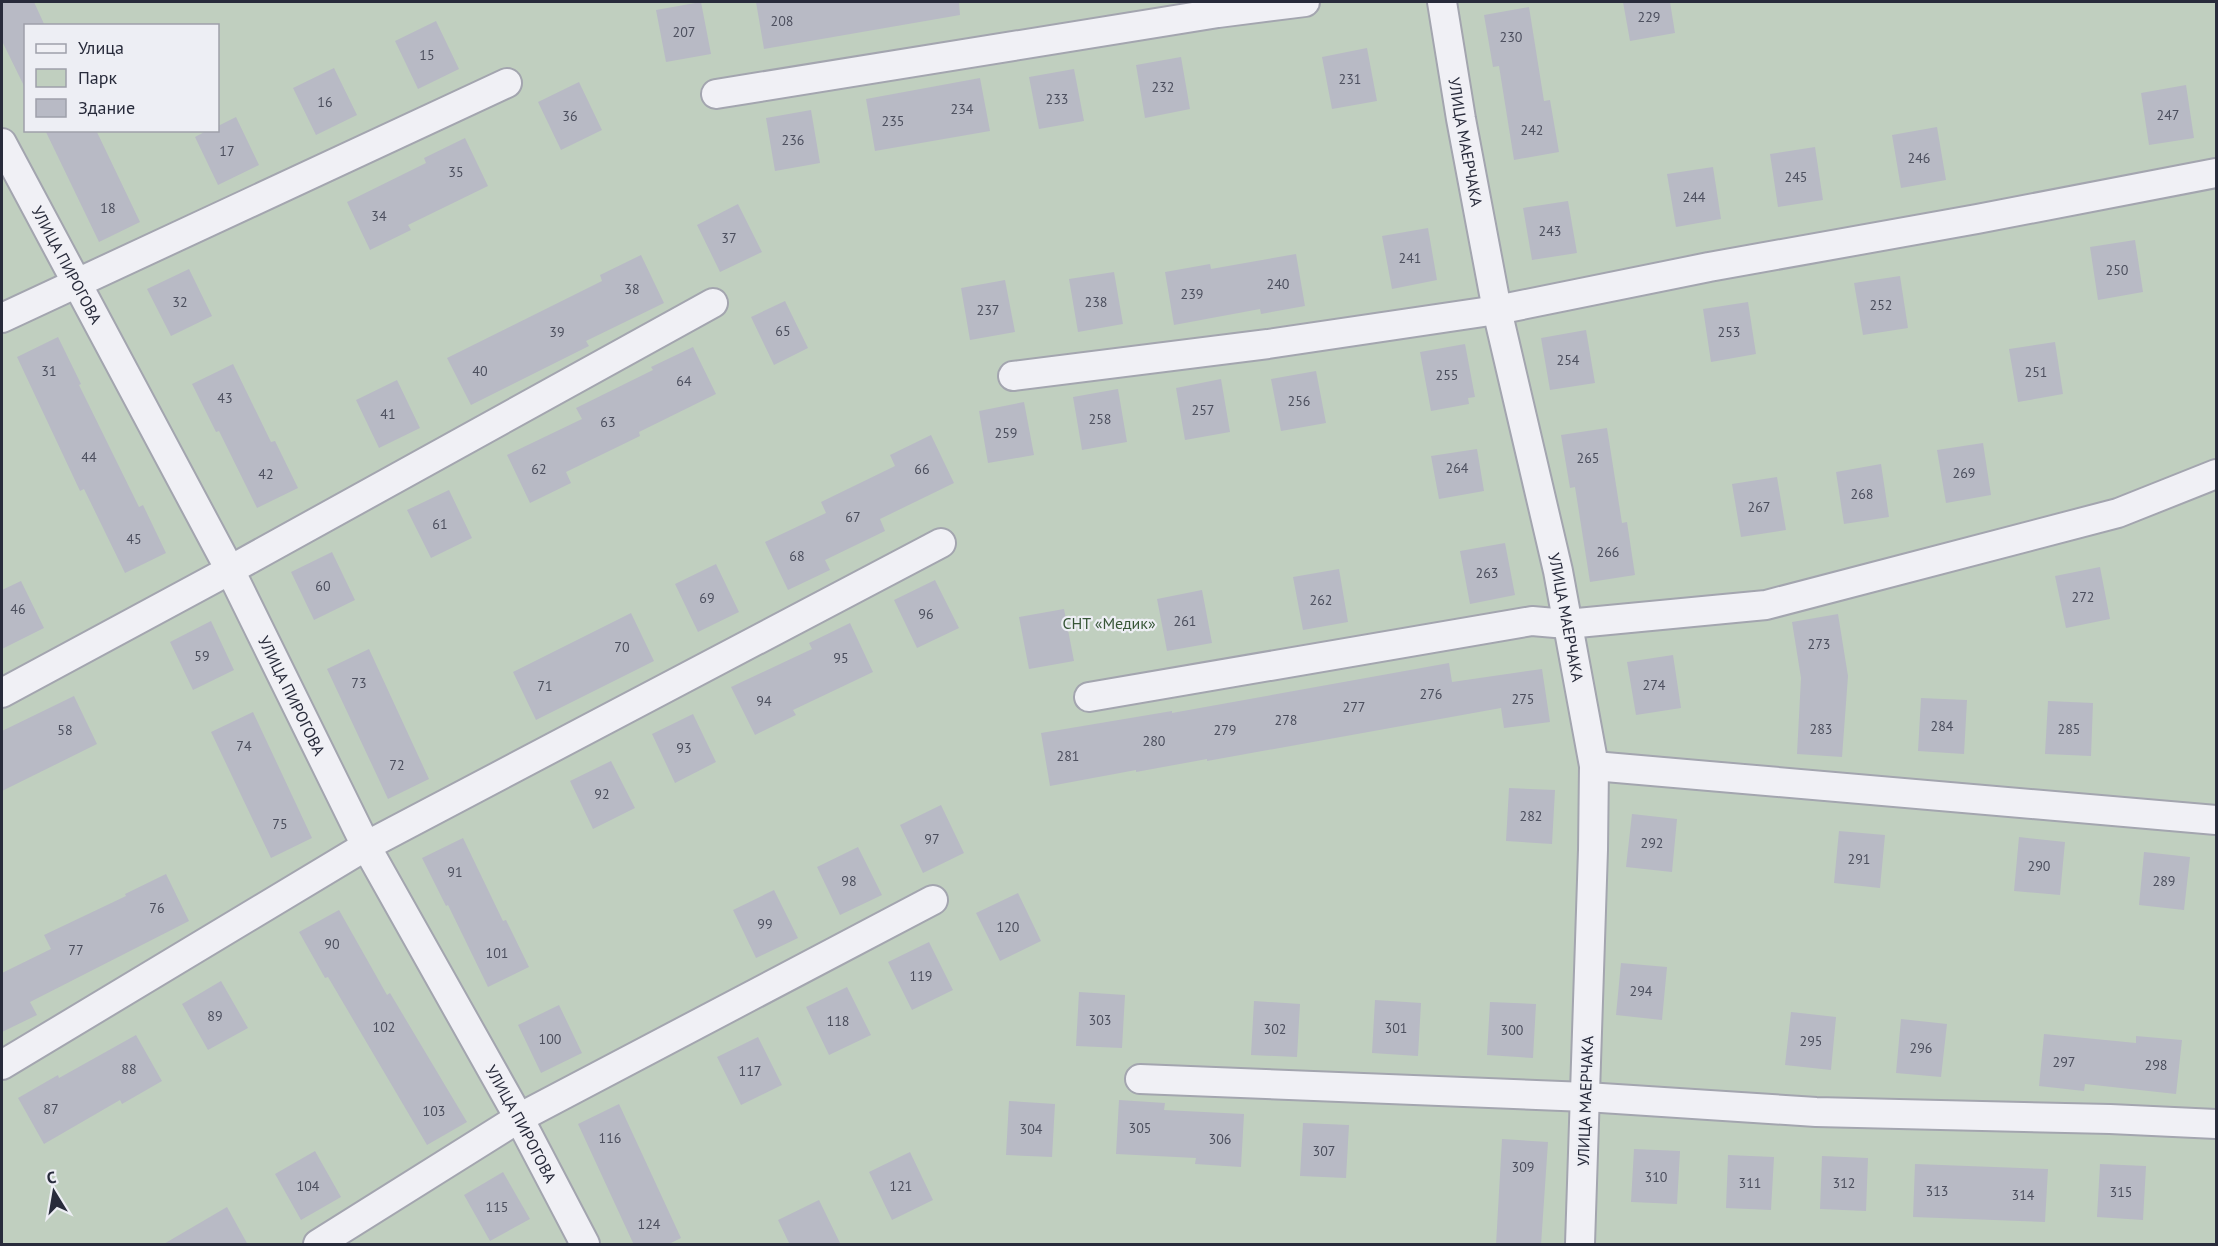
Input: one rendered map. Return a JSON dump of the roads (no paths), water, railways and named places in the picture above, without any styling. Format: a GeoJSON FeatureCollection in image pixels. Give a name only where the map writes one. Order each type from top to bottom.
{"type":"FeatureCollection","features":[{"type":"Feature","properties":{"kind":"street"},"geometry":{"type":"LineString","coordinates":[[716,94],[1218,13],[1305,2]]}},
{"type":"Feature","properties":{"kind":"street","name":"УЛИЦА МАЕРЧАКА"},"geometry":{"type":"LineString","coordinates":[[1442,2],[1461,119],[1497,310],[1556,560],[1594,766],[1580,1245]]}},
{"type":"Feature","properties":{"kind":"street"},"geometry":{"type":"LineString","coordinates":[[2,318],[507,83]]}},
{"type":"Feature","properties":{"kind":"street","name":"УЛИЦА ПИРОГОВА"},"geometry":{"type":"LineString","coordinates":[[2,143],[230,570],[366,846],[519,1118],[585,1245]]}},
{"type":"Feature","properties":{"kind":"street"},"geometry":{"type":"LineString","coordinates":[[1013,376],[1268,344],[1497,310],[1709,267],[2217,173]]}},
{"type":"Feature","properties":{"kind":"street"},"geometry":{"type":"LineString","coordinates":[[2,693],[230,570],[713,303]]}},
{"type":"Feature","properties":{"kind":"street"},"geometry":{"type":"LineString","coordinates":[[1089,698],[1532,621],[1568,624],[1766,605],[2118,513],[2217,474]]}},
{"type":"Feature","properties":{"kind":"street"},"geometry":{"type":"LineString","coordinates":[[2,1065],[366,846],[941,543]]}},
{"type":"Feature","properties":{"kind":"street"},"geometry":{"type":"LineString","coordinates":[[1594,766],[2217,820]]}},
{"type":"Feature","properties":{"kind":"street"},"geometry":{"type":"LineString","coordinates":[[318,1245],[519,1118],[933,900]]}},
{"type":"Feature","properties":{"kind":"street"},"geometry":{"type":"LineString","coordinates":[[1140,1079],[1586,1097],[1816,1112],[2217,1124]]}},
{"type":"Feature","properties":{"kind":"park label","name":"СНТ «Медик»"},"geometry":{"type":"Point","coordinates":[1109,623]}}]}
